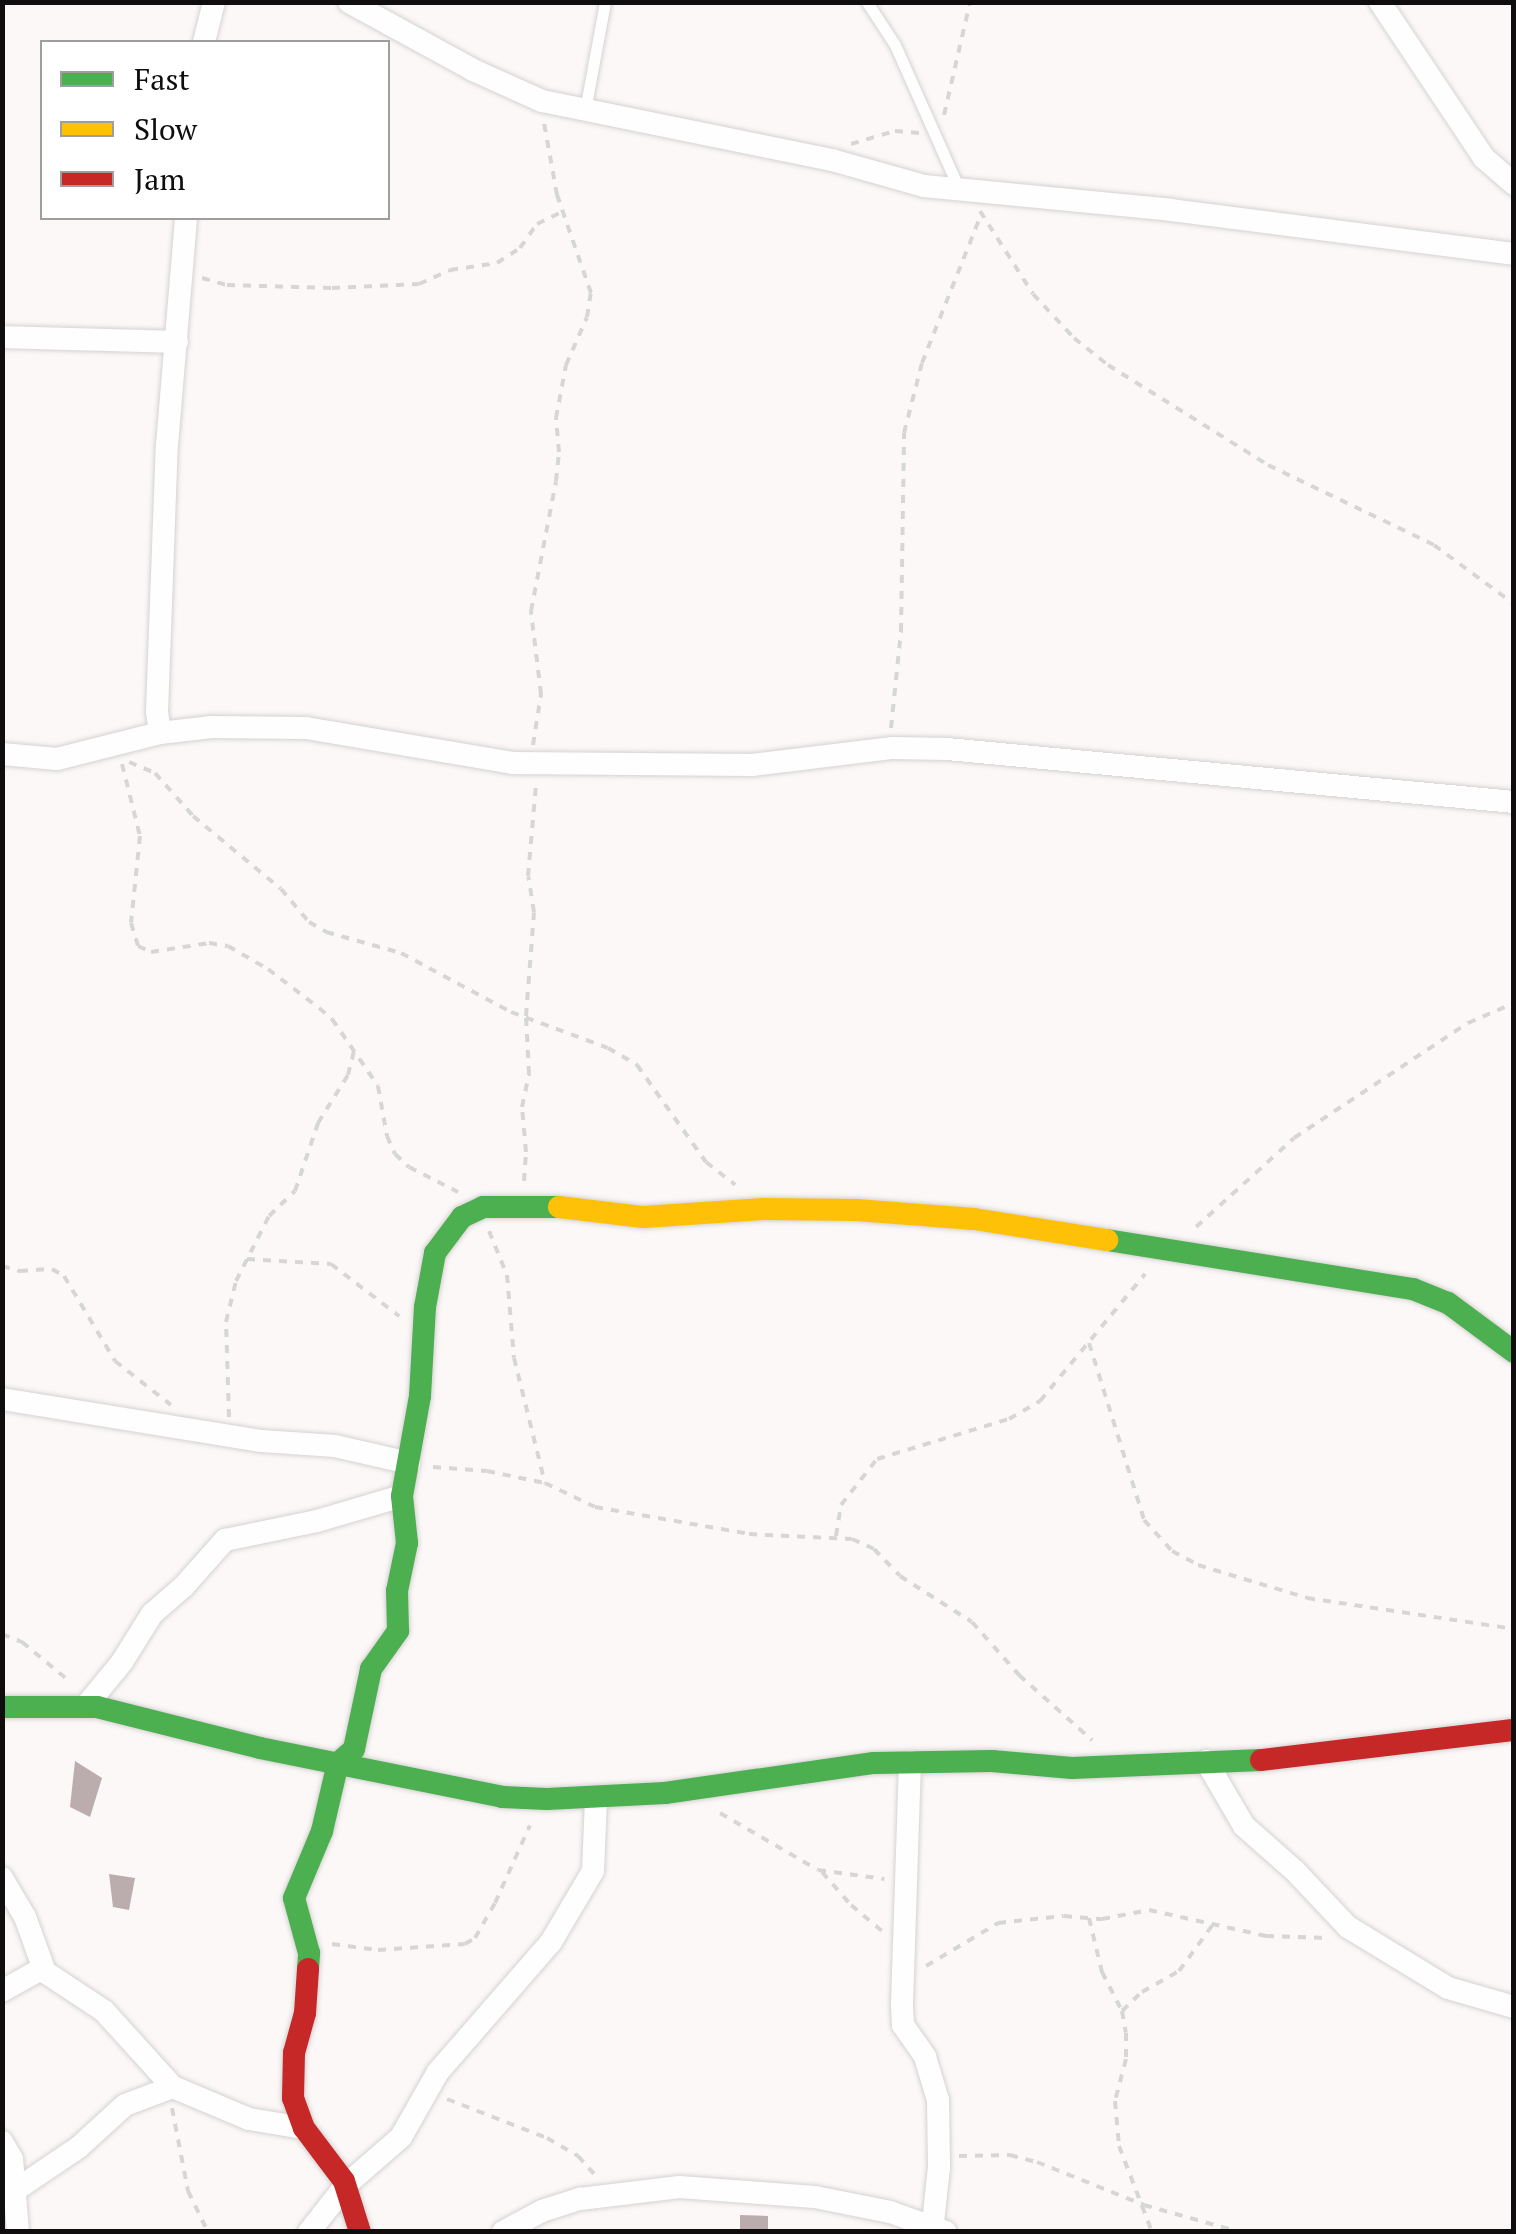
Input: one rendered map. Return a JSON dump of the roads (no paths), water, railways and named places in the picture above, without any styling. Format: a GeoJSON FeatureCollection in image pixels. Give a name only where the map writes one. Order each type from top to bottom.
{"type":"FeatureCollection","features":[{"type":"Feature","properties":{"kind":"street"},"geometry":{"type":"LineString","coordinates":[[204,40],[214,2]]}},
{"type":"Feature","properties":{"kind":"street"},"geometry":{"type":"LineString","coordinates":[[349,2],[473,70],[542,100],[832,160],[924,186],[1170,210],[1514,254]]}},
{"type":"Feature","properties":{"kind":"street"},"geometry":{"type":"LineString","coordinates":[[1380,2],[1484,158],[1514,184]]}},
{"type":"Feature","properties":{"kind":"street"},"geometry":{"type":"LineString","coordinates":[[160,733],[156,712],[167,445],[186,220]]}},
{"type":"Feature","properties":{"kind":"street"},"geometry":{"type":"LineString","coordinates":[[2,337],[178,342]]}},
{"type":"Feature","properties":{"kind":"street"},"geometry":{"type":"LineString","coordinates":[[2,754],[36,760],[212,726],[306,728],[379,737],[487,760],[533,764],[752,765],[893,748],[1005,754],[1514,802]]}},
{"type":"Feature","properties":{"kind":"street"},"geometry":{"type":"LineString","coordinates":[[360,2232],[346,2185],[304,2128],[292,2082],[307,1996],[308,1942],[294,1906],[294,1890],[322,1830],[338,1763],[354,1748],[368,1679],[398,1631],[398,1580],[407,1543],[402,1496],[420,1396],[435,1253],[462,1216],[483,1206],[517,1205],[566,1206],[642,1217],[729,1210],[899,1212],[1005,1224],[1431,1294],[1514,1352]]}},
{"type":"Feature","properties":{"kind":"street"},"geometry":{"type":"LineString","coordinates":[[2,1398],[228,1436],[335,1446],[408,1463]]}},
{"type":"Feature","properties":{"kind":"street"},"geometry":{"type":"LineString","coordinates":[[89,1703],[152,1614],[184,1586],[225,1540],[318,1521],[402,1496]]}},
{"type":"Feature","properties":{"kind":"street"},"geometry":{"type":"LineString","coordinates":[[2,1707],[89,1703],[338,1763],[502,1797],[547,1799],[596,1798],[910,1762],[992,1761],[1043,1768],[1349,1754],[1514,1730]]}},
{"type":"Feature","properties":{"kind":"street"},"geometry":{"type":"LineString","coordinates":[[1206,1761],[1244,1826],[1295,1871],[1334,1914],[1366,1939],[1448,1988],[1514,2007]]}},
{"type":"Feature","properties":{"kind":"street"},"geometry":{"type":"LineString","coordinates":[[503,2232],[552,2207],[680,2187],[784,2193],[890,2212],[937,2230],[937,2093],[925,2057],[904,2025],[903,1881],[910,1762]]}},
{"type":"Feature","properties":{"kind":"street"},"geometry":{"type":"LineString","coordinates":[[309,2232],[346,2185],[401,2136],[438,2072],[551,1942],[590,1878],[596,1798]]}},
{"type":"Feature","properties":{"kind":"street"},"geometry":{"type":"LineString","coordinates":[[2,1878],[25,1917],[43,1968],[51,1978],[104,2012],[173,2086],[249,2119],[304,2128]]}},
{"type":"Feature","properties":{"kind":"street"},"geometry":{"type":"LineString","coordinates":[[2,1991],[43,1968]]}},
{"type":"Feature","properties":{"kind":"street"},"geometry":{"type":"LineString","coordinates":[[14,2191],[79,2148],[125,2106],[173,2086]]}},
{"type":"Feature","properties":{"kind":"street"},"geometry":{"type":"LineString","coordinates":[[2,2142],[10,2151],[18,2232]]}},
{"type":"Feature","properties":{"kind":"lane"},"geometry":{"type":"LineString","coordinates":[[585,110],[605,2]]}},
{"type":"Feature","properties":{"kind":"lane"},"geometry":{"type":"LineString","coordinates":[[866,2],[895,44],[966,192]]}}]}
